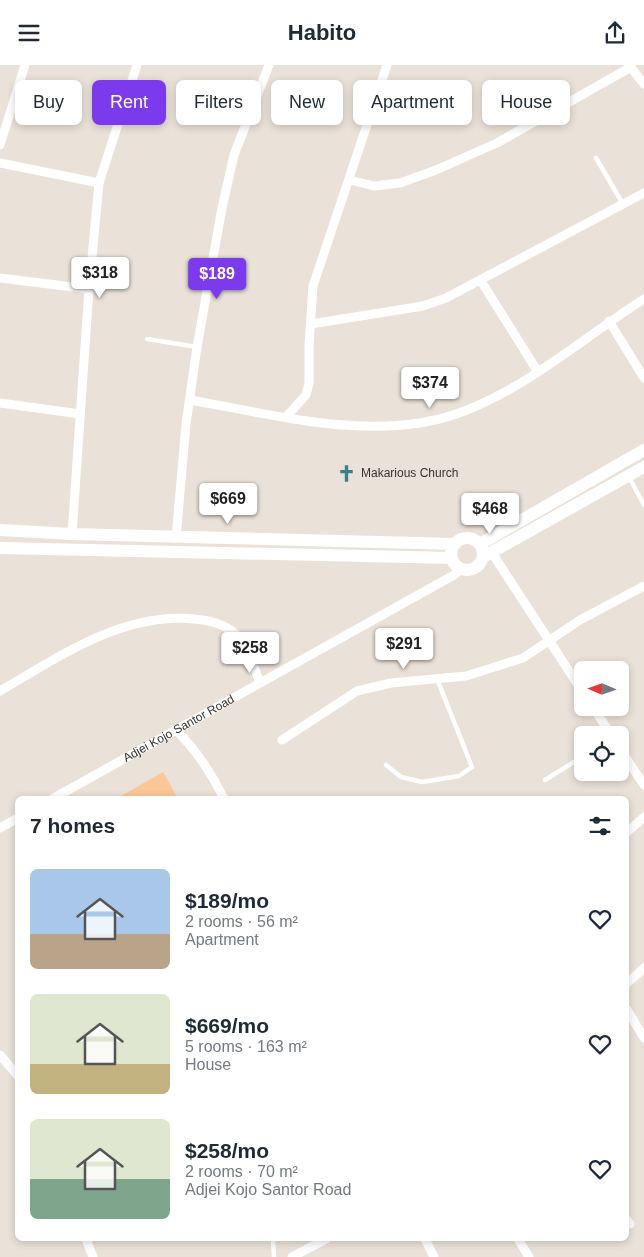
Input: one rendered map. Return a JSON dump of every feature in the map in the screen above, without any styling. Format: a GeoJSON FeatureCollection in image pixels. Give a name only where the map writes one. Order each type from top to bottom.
{"type":"FeatureCollection","features":[{"type":"Feature","properties":{"kind":"street"},"geometry":{"type":"LineString","coordinates":[[0,145],[25,65]]}},
{"type":"Feature","properties":{"kind":"street"},"geometry":{"type":"LineString","coordinates":[[72,535],[89,289],[99,183],[137,65]]}},
{"type":"Feature","properties":{"kind":"street"},"geometry":{"type":"LineString","coordinates":[[176,538],[197,347],[234,155],[269,65]]}},
{"type":"Feature","properties":{"kind":"street"},"geometry":{"type":"LineString","coordinates":[[286,417],[306,395],[309,383],[313,285],[350,180],[387,65]]}},
{"type":"Feature","properties":{"kind":"street"},"geometry":{"type":"LineString","coordinates":[[350,180],[374,186],[400,183],[436,170],[497,143],[630,66],[644,84]]}},
{"type":"Feature","properties":{"kind":"street"},"geometry":{"type":"LineString","coordinates":[[0,163],[99,183]]}},
{"type":"Feature","properties":{"kind":"street"},"geometry":{"type":"LineString","coordinates":[[311,324],[423,306],[446,299],[644,193]]}},
{"type":"Feature","properties":{"kind":"street"},"geometry":{"type":"LineString","coordinates":[[0,278],[89,289]]}},
{"type":"Feature","properties":{"kind":"street"},"geometry":{"type":"LineString","coordinates":[[481,281],[538,371]]}},
{"type":"Feature","properties":{"kind":"street"},"geometry":{"type":"LineString","coordinates":[[190,400],[344,425],[391,428],[428,422],[466,411],[538,371],[644,299]]}},
{"type":"Feature","properties":{"kind":"street"},"geometry":{"type":"LineString","coordinates":[[609,321],[644,378]]}},
{"type":"Feature","properties":{"kind":"street"},"geometry":{"type":"LineString","coordinates":[[0,403],[80,414]]}},
{"type":"Feature","properties":{"kind":"street"},"geometry":{"type":"LineString","coordinates":[[480,544],[644,450]]}},
{"type":"Feature","properties":{"kind":"street"},"geometry":{"type":"LineString","coordinates":[[0,548],[452,558],[461,569],[475,568],[487,555],[644,467]]}},
{"type":"Feature","properties":{"kind":"street"},"geometry":{"type":"LineString","coordinates":[[0,530],[72,535],[455,544],[467,538],[480,544],[574,679]]}},
{"type":"Feature","properties":{"kind":"street"},"geometry":{"type":"LineString","coordinates":[[452,558],[455,544]]}},
{"type":"Feature","properties":{"kind":"street","name":"Adjei Kojo Santor Road"},"geometry":{"type":"LineString","coordinates":[[57,796],[454,575],[461,569]]}},
{"type":"Feature","properties":{"kind":"street"},"geometry":{"type":"LineString","coordinates":[[282,740],[357,691],[391,683],[466,676],[523,658],[580,620],[644,586]]}},
{"type":"Feature","properties":{"kind":"street"},"geometry":{"type":"LineString","coordinates":[[0,691],[98,637],[131,624],[174,617],[214,622],[233,632],[243,644],[260,682]]}},
{"type":"Feature","properties":{"kind":"street"},"geometry":{"type":"LineString","coordinates":[[176,730],[193,747],[211,773],[222,796]]}},
{"type":"Feature","properties":{"kind":"street"},"geometry":{"type":"LineString","coordinates":[[629,762],[644,785]]}},
{"type":"Feature","properties":{"kind":"street"},"geometry":{"type":"LineString","coordinates":[[629,830],[644,817]]}},
{"type":"Feature","properties":{"kind":"street"},"geometry":{"type":"LineString","coordinates":[[0,828],[15,820]]}},
{"type":"Feature","properties":{"kind":"street"},"geometry":{"type":"LineString","coordinates":[[629,981],[644,968]]}},
{"type":"Feature","properties":{"kind":"street"},"geometry":{"type":"LineString","coordinates":[[629,1013],[644,1038]]}},
{"type":"Feature","properties":{"kind":"street"},"geometry":{"type":"LineString","coordinates":[[0,1055],[15,1072]]}},
{"type":"Feature","properties":{"kind":"street"},"geometry":{"type":"LineString","coordinates":[[87,1241],[93,1257]]}},
{"type":"Feature","properties":{"kind":"street"},"geometry":{"type":"LineString","coordinates":[[292,1257],[322,1241]]}},
{"type":"Feature","properties":{"kind":"street"},"geometry":{"type":"LineString","coordinates":[[426,1241],[434,1257]]}},
{"type":"Feature","properties":{"kind":"street"},"geometry":{"type":"LineString","coordinates":[[519,1241],[529,1257]]}},
{"type":"Feature","properties":{"kind":"lane"},"geometry":{"type":"LineString","coordinates":[[596,158],[623,205]]}},
{"type":"Feature","properties":{"kind":"lane"},"geometry":{"type":"LineString","coordinates":[[147,339],[197,347]]}},
{"type":"Feature","properties":{"kind":"lane"},"geometry":{"type":"LineString","coordinates":[[628,476],[644,505]]}},
{"type":"Feature","properties":{"kind":"lane"},"geometry":{"type":"LineString","coordinates":[[386,765],[401,777],[422,781],[459,777],[472,767],[437,679]]}},
{"type":"Feature","properties":{"kind":"lane"},"geometry":{"type":"LineString","coordinates":[[545,780],[574,762]]}},
{"type":"Feature","properties":{"kind":"lane"},"geometry":{"type":"LineString","coordinates":[[273,1241],[274,1257]]}},
{"type":"Feature","properties":{"kind":"shaded area"},"geometry":{"type":"Polygon","coordinates":[[[163,772],[176,796],[121,796],[163,772]]]}},
{"type":"Feature","properties":{"kind":"place","name":"Makarious Church"},"geometry":{"type":"Point","coordinates":[347,473]}}]}
